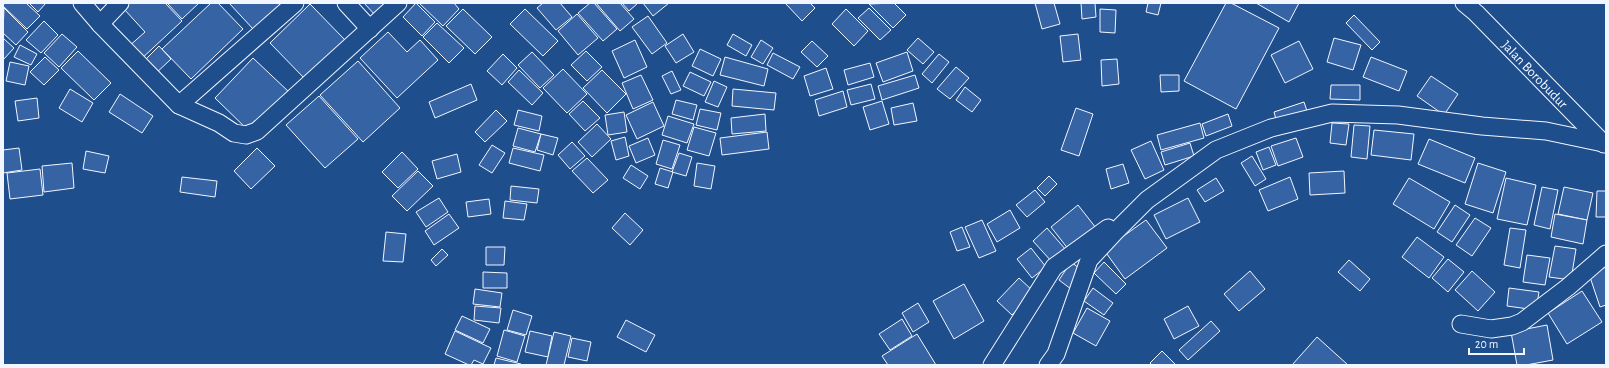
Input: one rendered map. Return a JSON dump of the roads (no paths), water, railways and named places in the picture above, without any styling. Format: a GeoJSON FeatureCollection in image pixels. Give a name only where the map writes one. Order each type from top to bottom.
{"type":"FeatureCollection","features":[{"type":"Feature","properties":{"kind":"street"},"geometry":{"type":"LineString","coordinates":[[82,3],[100,24],[179,105],[219,123],[234,133],[246,135],[256,131],[398,3]]}},
{"type":"Feature","properties":{"kind":"street"},"geometry":{"type":"LineString","coordinates":[[100,24],[120,3]]}},
{"type":"Feature","properties":{"kind":"street"},"geometry":{"type":"LineString","coordinates":[[179,105],[296,3]]}},
{"type":"Feature","properties":{"kind":"street"},"geometry":{"type":"LineString","coordinates":[[346,3],[370,29]]}},
{"type":"Feature","properties":{"kind":"street","name":"Jalan Borobudur"},"geometry":{"type":"LineString","coordinates":[[1464,3],[1476,13],[1604,144]]}},
{"type":"Feature","properties":{"kind":"street"},"geometry":{"type":"LineString","coordinates":[[992,365],[1054,267],[1216,150],[1271,128],[1332,113],[1398,115],[1482,126],[1546,130],[1604,144]]}},
{"type":"Feature","properties":{"kind":"street"},"geometry":{"type":"LineString","coordinates":[[1048,365],[1056,354],[1089,260],[1104,242],[1147,200]]}},
{"type":"Feature","properties":{"kind":"street"},"geometry":{"type":"LineString","coordinates":[[1461,324],[1491,329],[1512,326],[1522,322],[1568,287],[1606,254]]}}]}
